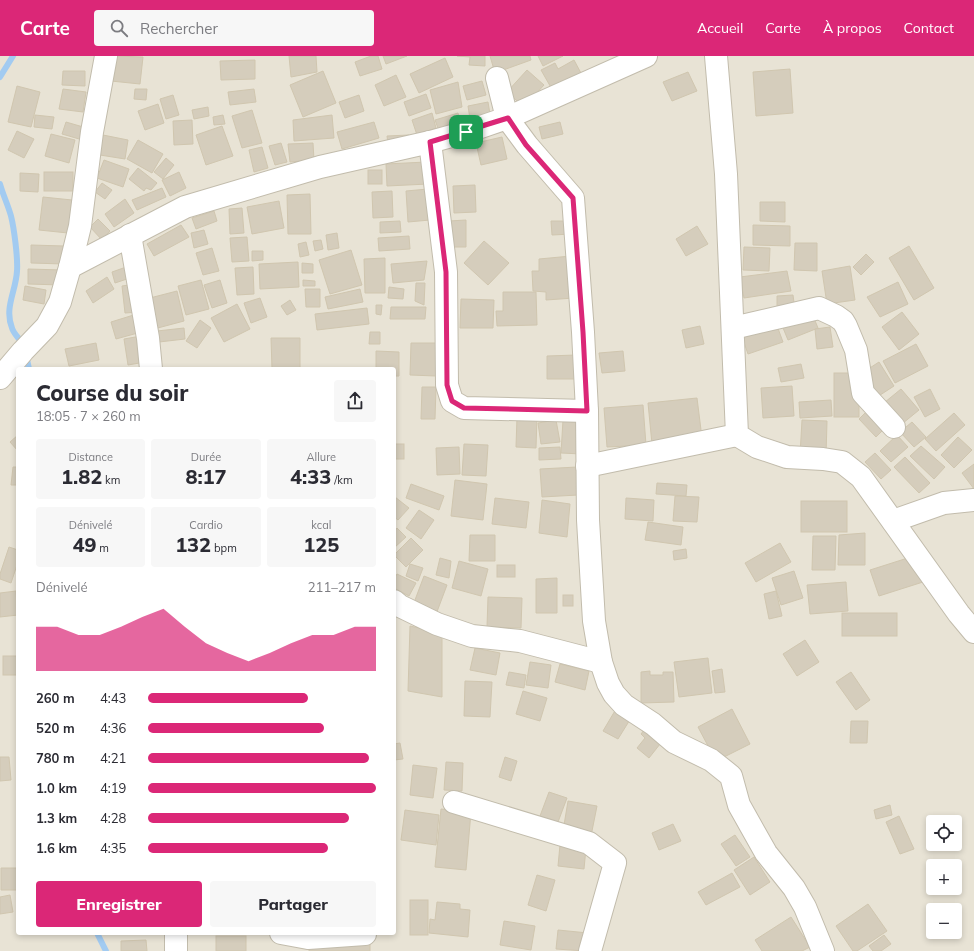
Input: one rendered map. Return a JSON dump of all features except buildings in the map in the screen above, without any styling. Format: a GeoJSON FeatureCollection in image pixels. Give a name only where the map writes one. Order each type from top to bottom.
{"type":"FeatureCollection","features":[{"type":"Feature","properties":{"kind":"street"},"geometry":{"type":"LineString","coordinates":[[12,365],[48,326],[60,302],[80,226],[92,132],[106,56]]}},
{"type":"Feature","properties":{"kind":"street"},"geometry":{"type":"LineString","coordinates":[[70,267],[185,207],[320,167],[430,142],[508,118],[646,56]]}},
{"type":"Feature","properties":{"kind":"street"},"geometry":{"type":"LineString","coordinates":[[716,56],[726,174],[737,435]]}},
{"type":"Feature","properties":{"kind":"street"},"geometry":{"type":"LineString","coordinates":[[497,78],[508,118],[526,145],[573,198],[587,411],[588,520],[594,621],[601,662],[608,683],[614,694],[624,705],[653,724],[674,742],[711,760],[731,776],[739,805],[766,853],[794,888],[805,907],[823,951]]}},
{"type":"Feature","properties":{"kind":"street"},"geometry":{"type":"LineString","coordinates":[[430,142],[446,272],[447,385],[452,401],[464,408],[587,411]]}},
{"type":"Feature","properties":{"kind":"street"},"geometry":{"type":"LineString","coordinates":[[130,235],[148,338],[151,367]]}},
{"type":"Feature","properties":{"kind":"street"},"geometry":{"type":"LineString","coordinates":[[733,328],[819,308],[836,316],[843,321],[846,326],[856,350],[863,393],[894,427]]}},
{"type":"Feature","properties":{"kind":"street"},"geometry":{"type":"LineString","coordinates":[[587,466],[737,435],[757,447],[787,457],[823,459],[842,462],[861,477],[974,632]]}},
{"type":"Feature","properties":{"kind":"street"},"geometry":{"type":"LineString","coordinates":[[893,521],[944,503],[974,500]]}},
{"type":"Feature","properties":{"kind":"street"},"geometry":{"type":"LineString","coordinates":[[396,603],[437,624],[472,636],[520,641],[601,662]]}},
{"type":"Feature","properties":{"kind":"street"},"geometry":{"type":"LineString","coordinates":[[454,802],[589,843],[615,863],[590,951]]}},
{"type":"Feature","properties":{"kind":"street"},"geometry":{"type":"LineString","coordinates":[[176,935],[176,951]]}},
{"type":"Feature","properties":{"kind":"street"},"geometry":{"type":"LineString","coordinates":[[292,935],[308,938],[351,935]]}},
{"type":"Feature","properties":{"kind":"shaded area"},"geometry":{"type":"Polygon","coordinates":[[[0,56],[974,56],[974,951],[0,951],[0,56]]]}},
{"type":"Feature","properties":{"kind":"waterway"},"geometry":{"type":"LineString","coordinates":[[0,77],[13,56]]}},
{"type":"Feature","properties":{"kind":"waterway"},"geometry":{"type":"LineString","coordinates":[[0,184],[11,216],[17,259],[16,278],[9,313],[10,321],[13,330],[23,346]]}},
{"type":"Feature","properties":{"kind":"waterway"},"geometry":{"type":"LineString","coordinates":[[26,355],[29,367]]}},
{"type":"Feature","properties":{"kind":"waterway"},"geometry":{"type":"LineString","coordinates":[[98,935],[106,951]]}},
{"type":"Feature","properties":{"kind":"route"},"geometry":{"type":"LineString","coordinates":[[508,118],[526,145],[573,198],[587,411],[464,408],[452,401],[447,385],[446,272],[430,142],[466,132],[508,118]]}}]}
